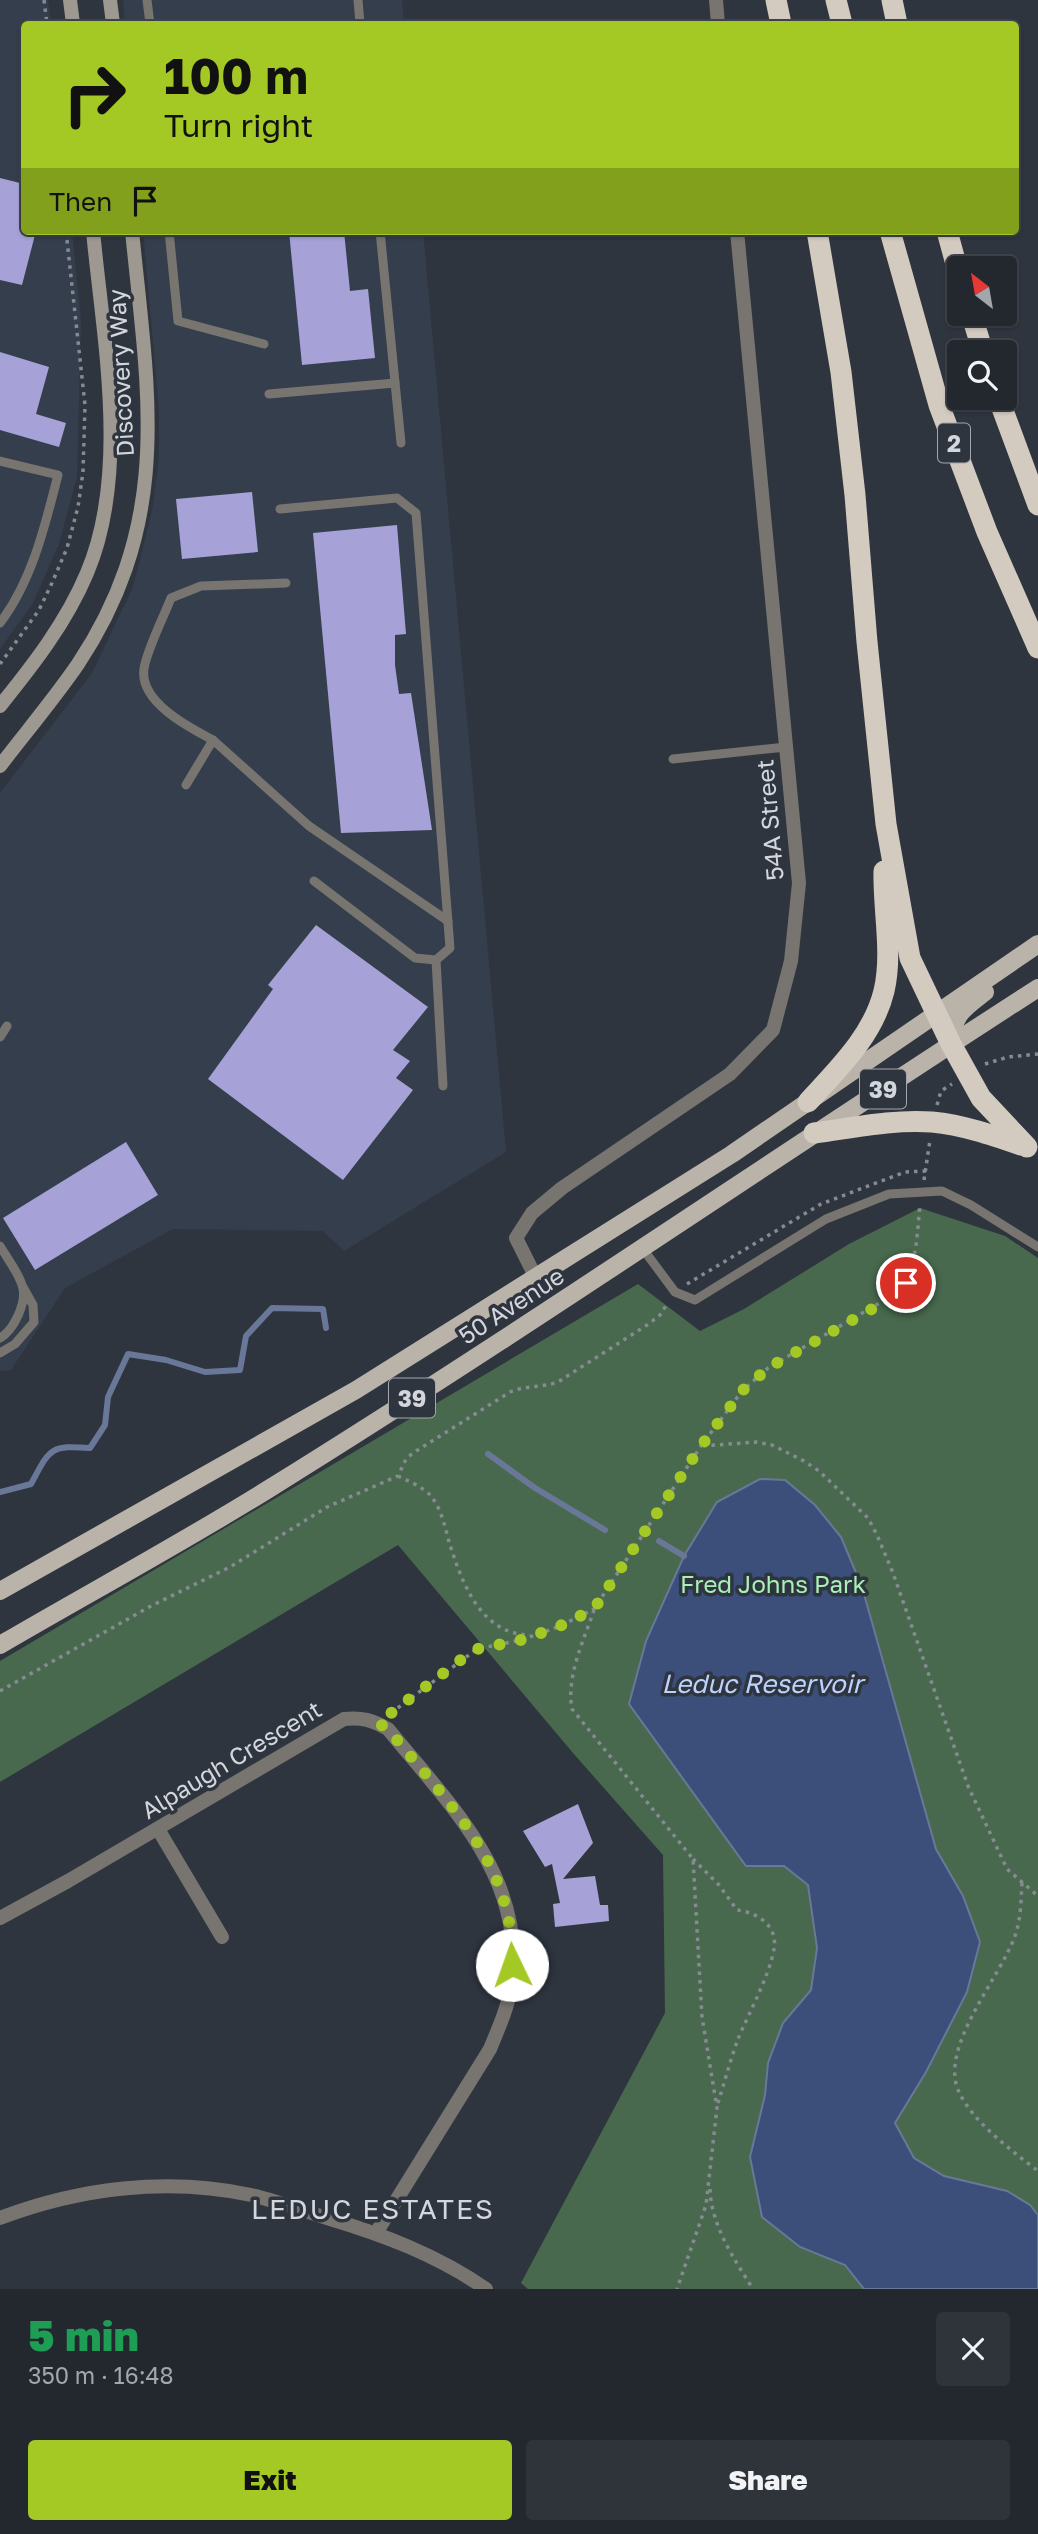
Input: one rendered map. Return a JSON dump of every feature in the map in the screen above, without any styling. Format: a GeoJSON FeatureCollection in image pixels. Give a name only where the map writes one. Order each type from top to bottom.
{"type":"FeatureCollection","features":[{"type":"Feature","properties":{"kind":"highway"},"geometry":{"type":"LineString","coordinates":[[776,0],[780,21]]}},
{"type":"Feature","properties":{"kind":"highway"},"geometry":{"type":"LineString","coordinates":[[836,0],[841,21]]}},
{"type":"Feature","properties":{"kind":"highway"},"geometry":{"type":"LineString","coordinates":[[891,0],[896,21]]}},
{"type":"Feature","properties":{"kind":"highway"},"geometry":{"type":"LineString","coordinates":[[818,235],[841,372],[886,824],[910,958],[951,1044],[981,1098],[1032,1150]]}},
{"type":"Feature","properties":{"kind":"highway","name":"2"},"geometry":{"type":"LineString","coordinates":[[891,235],[939,405],[987,532],[1038,648]]}},
{"type":"Feature","properties":{"kind":"highway"},"geometry":{"type":"LineString","coordinates":[[948,235],[954,256]]}},
{"type":"Feature","properties":{"kind":"highway","name":"2"},"geometry":{"type":"LineString","coordinates":[[1004,410],[1038,505]]}},
{"type":"Feature","properties":{"kind":"highway"},"geometry":{"type":"LineString","coordinates":[[808,1102],[852,1053],[865,1034],[884,990],[887,966],[884,884],[886,824]]}},
{"type":"Feature","properties":{"kind":"highway"},"geometry":{"type":"LineString","coordinates":[[814,1133],[889,1123],[932,1122],[984,1132],[1032,1150]]}},
{"type":"Feature","properties":{"kind":"main road","name":"50 Avenue"},"geometry":{"type":"LineString","coordinates":[[0,1591],[356,1390],[733,1154],[1038,944]]}},
{"type":"Feature","properties":{"kind":"main road"},"geometry":{"type":"LineString","coordinates":[[951,1044],[952,1030],[960,1012],[1038,951]]}},
{"type":"Feature","properties":{"kind":"main road","name":"50 Avenue"},"geometry":{"type":"LineString","coordinates":[[0,1644],[264,1491],[643,1249],[814,1133],[1038,989]]}},
{"type":"Feature","properties":{"kind":"main road"},"geometry":{"type":"LineString","coordinates":[[0,1580],[79,1547]]}},
{"type":"Feature","properties":{"kind":"street"},"geometry":{"type":"LineString","coordinates":[[70,0],[73,21]]}},
{"type":"Feature","properties":{"kind":"street"},"geometry":{"type":"LineString","coordinates":[[110,0],[113,21]]}},
{"type":"Feature","properties":{"kind":"street"},"geometry":{"type":"LineString","coordinates":[[716,0],[718,21]]}},
{"type":"Feature","properties":{"kind":"street","name":"Discovery Way"},"geometry":{"type":"LineString","coordinates":[[0,706],[37,659],[74,601],[88,572],[108,498],[110,409],[93,235]]}},
{"type":"Feature","properties":{"kind":"street","name":"Discovery Way"},"geometry":{"type":"LineString","coordinates":[[0,766],[60,688],[92,639],[121,580],[140,522],[146,485],[149,423],[132,235]]}},
{"type":"Feature","properties":{"kind":"street","name":"54A Street"},"geometry":{"type":"LineString","coordinates":[[535,1276],[516,1238],[532,1213],[562,1188],[730,1074],[773,1030],[790,961],[799,883],[737,235]]}},
{"type":"Feature","properties":{"kind":"street","name":"Alpaugh Crescent"},"geometry":{"type":"LineString","coordinates":[[0,1918],[344,1719],[359,1717],[378,1723]]}},
{"type":"Feature","properties":{"kind":"street"},"geometry":{"type":"LineString","coordinates":[[376,2233],[490,2049],[504,2016],[512,1982],[513,1947],[506,1903],[495,1872],[479,1845],[388,1729],[378,1723]]}},
{"type":"Feature","properties":{"kind":"street"},"geometry":{"type":"LineString","coordinates":[[158,1829],[222,1937]]}},
{"type":"Feature","properties":{"kind":"street"},"geometry":{"type":"LineString","coordinates":[[0,2218],[89,2193],[170,2186],[208,2188],[252,2195],[376,2233],[434,2257],[486,2289]]}},
{"type":"Feature","properties":{"kind":"lane"},"geometry":{"type":"LineString","coordinates":[[147,0],[150,21]]}},
{"type":"Feature","properties":{"kind":"lane"},"geometry":{"type":"LineString","coordinates":[[358,0],[360,21]]}},
{"type":"Feature","properties":{"kind":"lane"},"geometry":{"type":"LineString","coordinates":[[169,235],[178,321],[264,344]]}},
{"type":"Feature","properties":{"kind":"lane"},"geometry":{"type":"LineString","coordinates":[[380,235],[401,443]]}},
{"type":"Feature","properties":{"kind":"lane"},"geometry":{"type":"LineString","coordinates":[[269,394],[395,383]]}},
{"type":"Feature","properties":{"kind":"lane"},"geometry":{"type":"LineString","coordinates":[[0,461],[58,475],[43,538],[11,608],[0,623]]}},
{"type":"Feature","properties":{"kind":"lane"},"geometry":{"type":"LineString","coordinates":[[279,509],[397,498],[416,513],[450,948],[436,960],[415,958],[314,881]]}},
{"type":"Feature","properties":{"kind":"lane"},"geometry":{"type":"LineString","coordinates":[[286,583],[201,586],[171,597],[144,668],[144,682],[158,702],[178,721],[213,740],[309,826],[448,921]]}},
{"type":"Feature","properties":{"kind":"lane"},"geometry":{"type":"LineString","coordinates":[[186,785],[213,740]]}},
{"type":"Feature","properties":{"kind":"lane"},"geometry":{"type":"LineString","coordinates":[[673,759],[786,747]]}},
{"type":"Feature","properties":{"kind":"lane"},"geometry":{"type":"LineString","coordinates":[[436,960],[443,1086]]}},
{"type":"Feature","properties":{"kind":"lane"},"geometry":{"type":"LineString","coordinates":[[0,1037],[7,1026]]}},
{"type":"Feature","properties":{"kind":"lane"},"geometry":{"type":"LineString","coordinates":[[643,1249],[675,1292],[695,1300],[826,1219],[889,1194],[942,1191],[971,1205],[1038,1247]]}},
{"type":"Feature","properties":{"kind":"lane"},"geometry":{"type":"LineString","coordinates":[[0,1246],[33,1305],[34,1322],[15,1343],[0,1353]]}},
{"type":"Feature","properties":{"kind":"lane"},"geometry":{"type":"LineString","coordinates":[[0,1338],[9,1333],[20,1308],[23,1287]]}},
{"type":"Feature","properties":{"kind":"path"},"geometry":{"type":"LineString","coordinates":[[44,0],[47,21]]}},
{"type":"Feature","properties":{"kind":"path"},"geometry":{"type":"LineString","coordinates":[[0,664],[38,610],[52,583],[67,548],[78,507],[83,472],[85,405],[66,235]]}},
{"type":"Feature","properties":{"kind":"path"},"geometry":{"type":"LineString","coordinates":[[677,2289],[703,2219],[717,2108],[738,2039],[770,1966],[775,1938],[769,1927],[754,1913],[737,1910],[572,1709],[569,1694],[573,1676],[594,1609],[701,1446],[752,1380],[900,1291],[912,1267],[926,1171]]}},
{"type":"Feature","properties":{"kind":"path"},"geometry":{"type":"LineString","coordinates":[[0,1691],[151,1606],[230,1567],[327,1507],[398,1476],[406,1459],[413,1453],[510,1392],[558,1382],[660,1315],[675,1292]]}},
{"type":"Feature","properties":{"kind":"path"},"geometry":{"type":"LineString","coordinates":[[701,1446],[756,1442],[772,1445],[819,1471],[868,1518],[893,1573],[968,1786],[1003,1861],[1021,1883],[1038,1896]]}},
{"type":"Feature","properties":{"kind":"path"},"geometry":{"type":"LineString","coordinates":[[398,1476],[429,1493],[441,1513],[462,1579],[476,1605],[487,1618],[508,1632],[535,1635]]}},
{"type":"Feature","properties":{"kind":"path"},"geometry":{"type":"LineString","coordinates":[[378,1723],[477,1649],[535,1635],[594,1609]]}},
{"type":"Feature","properties":{"kind":"path"},"geometry":{"type":"LineString","coordinates":[[693,1859],[702,2017],[717,2108]]}},
{"type":"Feature","properties":{"kind":"path"},"geometry":{"type":"LineString","coordinates":[[1021,1883],[1016,1934],[962,2039],[954,2068],[957,2090],[974,2115],[1038,2171]]}},
{"type":"Feature","properties":{"kind":"path"},"geometry":{"type":"LineString","coordinates":[[710,2180],[710,2206],[753,2289]]}},
{"type":"Feature","properties":{"kind":"shaded area"},"geometry":{"type":"Polygon","coordinates":[[[0,0],[48,0],[51,21],[21,21],[21,235],[72,235],[81,321],[77,477],[59,544],[33,603],[0,649],[0,0]]]}},
{"type":"Feature","properties":{"kind":"shaded area"},"geometry":{"type":"Polygon","coordinates":[[[123,0],[402,0],[404,21],[125,21],[123,0]]]}},
{"type":"Feature","properties":{"kind":"shaded area"},"geometry":{"type":"Polygon","coordinates":[[[143,235],[423,235],[506,1152],[344,1251],[323,1231],[173,1229],[65,1288],[11,1370],[0,1371],[0,793],[92,673],[133,587],[152,511],[159,458],[159,410],[143,235]]]}},
{"type":"Feature","properties":{"kind":"green space","name":"Fred Johns Park"},"geometry":{"type":"Polygon","coordinates":[[[920,1208],[1005,1236],[1038,1258],[1038,2289],[528,2289],[521,2283],[665,2013],[663,1855],[573,1753],[398,1545],[0,1782],[0,1661],[638,1284],[700,1331],[744,1309],[849,1244],[920,1208]]]}},
{"type":"Feature","properties":{"kind":"water","name":"Leduc Reservoir"},"geometry":{"type":"Polygon","coordinates":[[[760,1479],[785,1480],[815,1505],[841,1537],[862,1587],[936,1849],[963,1896],[980,1942],[967,1992],[926,2072],[895,2123],[914,2158],[944,2176],[1007,2191],[1030,2205],[1038,2215],[1038,2289],[864,2289],[845,2265],[800,2247],[762,2217],[750,2157],[765,2095],[768,2063],[783,2023],[811,1990],[817,1948],[808,1885],[784,1866],[746,1866],[629,1704],[646,1641],[684,1556],[717,1502],[760,1479]]]}},
{"type":"Feature","properties":{"kind":"building"},"geometry":{"type":"Polygon","coordinates":[[[0,178],[21,183],[21,235],[35,235],[22,285],[0,280],[0,178]]]}},
{"type":"Feature","properties":{"kind":"building"},"geometry":{"type":"Polygon","coordinates":[[[289,235],[344,235],[350,291],[368,289],[375,358],[302,365],[289,235]]]}},
{"type":"Feature","properties":{"kind":"building"},"geometry":{"type":"Polygon","coordinates":[[[0,352],[49,367],[36,414],[66,423],[59,447],[0,430],[0,352]]]}},
{"type":"Feature","properties":{"kind":"building"},"geometry":{"type":"Polygon","coordinates":[[[252,492],[258,552],[182,559],[176,499],[252,492]]]}},
{"type":"Feature","properties":{"kind":"building"},"geometry":{"type":"Polygon","coordinates":[[[397,525],[406,634],[395,635],[395,665],[399,694],[411,693],[432,830],[341,833],[313,533],[397,525]]]}},
{"type":"Feature","properties":{"kind":"building"},"geometry":{"type":"Polygon","coordinates":[[[316,925],[428,1007],[393,1050],[410,1061],[396,1078],[413,1090],[343,1180],[208,1079],[273,989],[268,985],[316,925]]]}},
{"type":"Feature","properties":{"kind":"building"},"geometry":{"type":"Polygon","coordinates":[[[126,1142],[158,1195],[35,1270],[3,1218],[126,1142]]]}},
{"type":"Feature","properties":{"kind":"building"},"geometry":{"type":"Polygon","coordinates":[[[578,1804],[593,1843],[563,1879],[595,1876],[600,1905],[608,1905],[609,1921],[555,1927],[553,1904],[560,1903],[552,1864],[545,1867],[523,1831],[578,1804]]]}},
{"type":"Feature","properties":{"kind":"waterway"},"geometry":{"type":"LineString","coordinates":[[0,1492],[31,1484],[47,1456],[58,1449],[90,1448],[105,1425],[108,1397],[128,1354],[166,1360],[205,1372],[240,1370],[246,1336],[272,1308],[323,1309],[326,1328]]}},
{"type":"Feature","properties":{"kind":"waterway"},"geometry":{"type":"LineString","coordinates":[[488,1454],[535,1488],[605,1530]]}},
{"type":"Feature","properties":{"kind":"waterway"},"geometry":{"type":"LineString","coordinates":[[659,1541],[684,1556]]}},
{"type":"Feature","properties":{"kind":"district","name":"LEDUC ESTATES"},"geometry":{"type":"Point","coordinates":[373,2208]}},
{"type":"Feature","properties":{"kind":"route"},"geometry":{"type":"LineString","coordinates":[[512,1965],[513,1947],[506,1903],[495,1872],[463,1822],[388,1729],[378,1723],[477,1649],[521,1640],[558,1627],[594,1609],[701,1446],[752,1380],[768,1368],[893,1297],[906,1283]]}}]}
